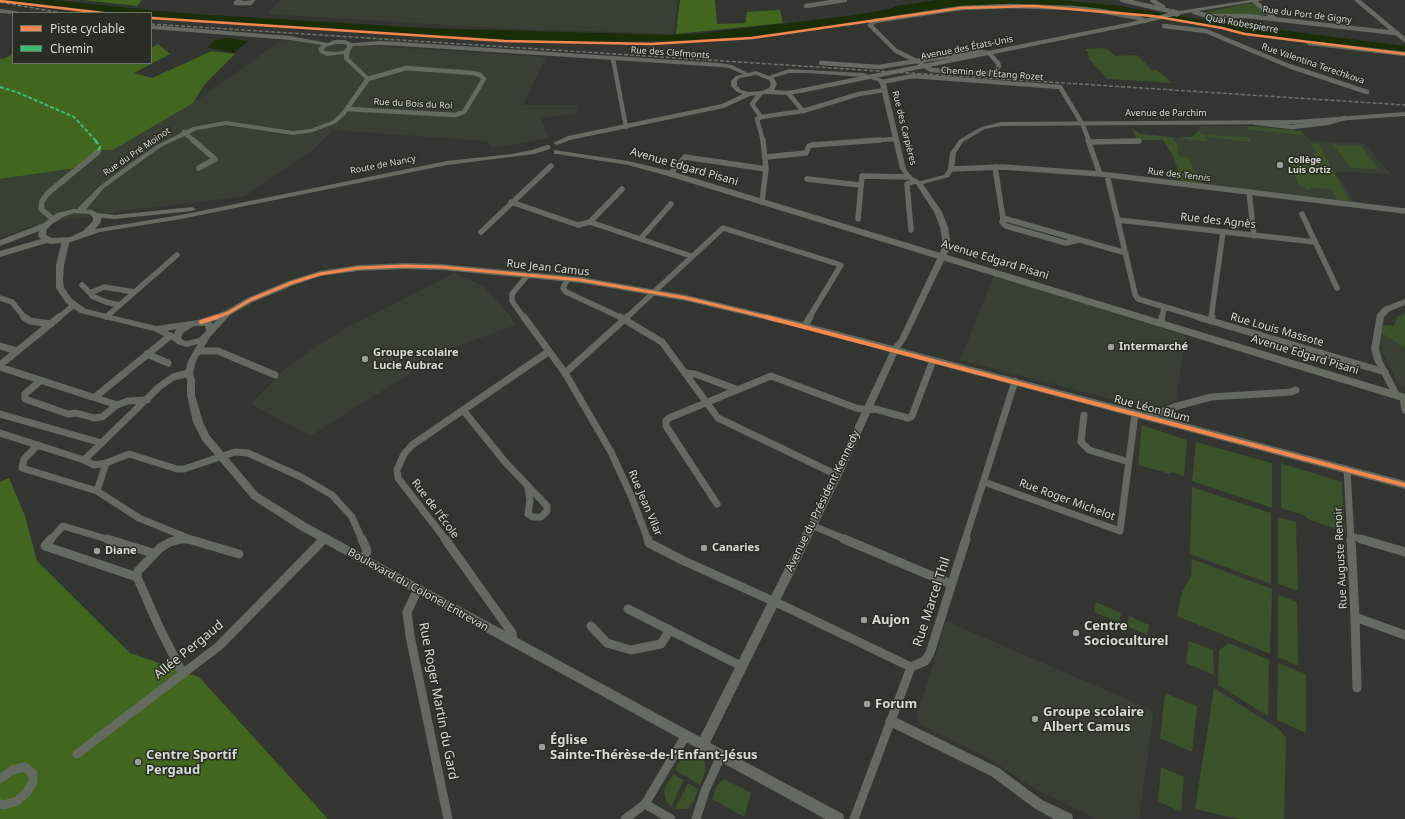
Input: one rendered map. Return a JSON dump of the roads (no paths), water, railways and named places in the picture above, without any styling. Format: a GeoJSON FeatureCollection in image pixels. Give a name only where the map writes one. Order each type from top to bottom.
{"type":"FeatureCollection","features":[{"type":"Feature","properties":{"kind":"main road"},"geometry":{"type":"LineString","coordinates":[[1170,13],[1194,12],[1256,0]]}},
{"type":"Feature","properties":{"kind":"main road","name":"Avenue des États-Unis"},"geometry":{"type":"LineString","coordinates":[[749,94],[788,93],[843,83],[1137,23],[1170,13]]}},
{"type":"Feature","properties":{"kind":"main road"},"geometry":{"type":"LineString","coordinates":[[749,94],[737,89],[734,81],[738,77],[747,74],[761,74],[769,77],[774,82],[773,87],[762,93]]}},
{"type":"Feature","properties":{"kind":"main road","name":"Avenue des États-Unis"},"geometry":{"type":"LineString","coordinates":[[773,87],[783,90],[801,91]]}},
{"type":"Feature","properties":{"kind":"main road"},"geometry":{"type":"LineString","coordinates":[[717,108],[732,98],[737,89]]}},
{"type":"Feature","properties":{"kind":"main road"},"geometry":{"type":"LineString","coordinates":[[556,148],[575,137],[717,108],[735,102],[749,94]]}},
{"type":"Feature","properties":{"kind":"main road","name":"Route de Nancy"},"geometry":{"type":"LineString","coordinates":[[0,254],[47,240],[66,240],[100,230],[181,217],[238,204],[447,163],[511,156],[556,148]]}},
{"type":"Feature","properties":{"kind":"main road","name":"Avenue Edgard Pisani"},"geometry":{"type":"LineString","coordinates":[[556,148],[576,156],[628,163],[670,174],[1402,397]]}},
{"type":"Feature","properties":{"kind":"main road","name":"Route de Nancy"},"geometry":{"type":"LineString","coordinates":[[81,210],[96,215],[115,217],[238,204]]}},
{"type":"Feature","properties":{"kind":"main road"},"geometry":{"type":"LineString","coordinates":[[0,242],[45,225],[53,219],[67,213],[81,210]]}},
{"type":"Feature","properties":{"kind":"main road"},"geometry":{"type":"LineString","coordinates":[[82,235],[95,224],[97,219],[96,215]]}},
{"type":"Feature","properties":{"kind":"main road"},"geometry":{"type":"LineString","coordinates":[[45,225],[42,234],[47,240]]}},
{"type":"Feature","properties":{"kind":"street"},"geometry":{"type":"LineString","coordinates":[[239,0],[236,3],[250,3],[253,0]]}},
{"type":"Feature","properties":{"kind":"street"},"geometry":{"type":"LineString","coordinates":[[806,6],[845,0]]}},
{"type":"Feature","properties":{"kind":"street"},"geometry":{"type":"LineString","coordinates":[[1122,0],[1170,13]]}},
{"type":"Feature","properties":{"kind":"street"},"geometry":{"type":"LineString","coordinates":[[1152,0],[1170,13]]}},
{"type":"Feature","properties":{"kind":"street"},"geometry":{"type":"LineString","coordinates":[[1256,0],[1275,19]]}},
{"type":"Feature","properties":{"kind":"street"},"geometry":{"type":"LineString","coordinates":[[1357,0],[1399,37],[1405,40]]}},
{"type":"Feature","properties":{"kind":"street"},"geometry":{"type":"LineString","coordinates":[[821,63],[879,67],[917,61],[980,52],[989,53],[999,66],[995,72],[935,71],[926,68],[917,61],[890,47],[870,25],[872,22],[961,8],[1012,6],[1101,11],[1139,18],[1145,21]]}},
{"type":"Feature","properties":{"kind":"street"},"geometry":{"type":"LineString","coordinates":[[0,11],[12,12]]}},
{"type":"Feature","properties":{"kind":"street","name":"Rue du Port de Gigny"},"geometry":{"type":"LineString","coordinates":[[1194,12],[1213,17],[1239,15],[1395,33]]}},
{"type":"Feature","properties":{"kind":"street"},"geometry":{"type":"LineString","coordinates":[[1156,18],[1161,21],[1194,25],[1206,31]]}},
{"type":"Feature","properties":{"kind":"street","name":"Rue Valentina Terechkova"},"geometry":{"type":"LineString","coordinates":[[1164,26],[1206,31],[1289,66],[1367,92]]}},
{"type":"Feature","properties":{"kind":"street"},"geometry":{"type":"LineString","coordinates":[[152,27],[290,38],[327,44],[342,41],[348,48]]}},
{"type":"Feature","properties":{"kind":"street"},"geometry":{"type":"LineString","coordinates":[[1399,37],[1405,37]]}},
{"type":"Feature","properties":{"kind":"street","name":"Rue des Clefmonts"},"geometry":{"type":"LineString","coordinates":[[348,48],[380,43],[400,44],[730,66],[747,74]]}},
{"type":"Feature","properties":{"kind":"street"},"geometry":{"type":"LineString","coordinates":[[1309,43],[1357,49],[1357,51],[1364,53],[1390,52],[1405,54]]}},
{"type":"Feature","properties":{"kind":"street"},"geometry":{"type":"LineString","coordinates":[[327,44],[322,48],[322,52],[333,55],[352,68],[358,70]]}},
{"type":"Feature","properties":{"kind":"street"},"geometry":{"type":"LineString","coordinates":[[333,55],[348,48]]}},
{"type":"Feature","properties":{"kind":"street"},"geometry":{"type":"LineString","coordinates":[[348,48],[346,58],[368,79]]}},
{"type":"Feature","properties":{"kind":"street"},"geometry":{"type":"LineString","coordinates":[[613,59],[626,127]]}},
{"type":"Feature","properties":{"kind":"street","name":"Rue du Bois du Roi"},"geometry":{"type":"LineString","coordinates":[[347,108],[455,115],[464,112],[484,79],[480,75],[473,73],[406,68],[368,79]]}},
{"type":"Feature","properties":{"kind":"street","name":"Rue des Carpières"},"geometry":{"type":"LineString","coordinates":[[769,77],[790,71],[863,75],[876,78],[882,82],[902,167],[914,180],[938,212],[944,227],[947,246],[942,256]]}},
{"type":"Feature","properties":{"kind":"street","name":"Chemin de l'Étang Rozet"},"geometry":{"type":"LineString","coordinates":[[882,82],[913,76],[1060,87],[1082,123]]}},
{"type":"Feature","properties":{"kind":"street","name":"Rue du Pré Moinot"},"geometry":{"type":"LineString","coordinates":[[81,210],[102,187],[123,171],[159,146],[184,132],[208,125],[226,123],[247,125],[287,133],[300,133],[329,125],[338,119],[368,79]]}},
{"type":"Feature","properties":{"kind":"street"},"geometry":{"type":"LineString","coordinates":[[762,202],[766,157],[763,136],[757,119],[761,117],[803,111],[859,94],[885,90]]}},
{"type":"Feature","properties":{"kind":"street"},"geometry":{"type":"LineString","coordinates":[[761,117],[752,104],[762,93]]}},
{"type":"Feature","properties":{"kind":"street"},"geometry":{"type":"LineString","coordinates":[[788,93],[803,111]]}},
{"type":"Feature","properties":{"kind":"street","name":"Avenue de Parchim"},"geometry":{"type":"LineString","coordinates":[[951,169],[953,153],[957,145],[968,135],[983,128],[1011,123],[1296,122],[1405,114]]}},
{"type":"Feature","properties":{"kind":"street"},"geometry":{"type":"LineString","coordinates":[[1082,123],[1100,174]]}},
{"type":"Feature","properties":{"kind":"street"},"geometry":{"type":"LineString","coordinates":[[184,132],[215,160],[199,168]]}},
{"type":"Feature","properties":{"kind":"street"},"geometry":{"type":"LineString","coordinates":[[766,157],[806,154],[809,146],[812,145],[895,139]]}},
{"type":"Feature","properties":{"kind":"street"},"geometry":{"type":"LineString","coordinates":[[1089,142],[1139,141]]}},
{"type":"Feature","properties":{"kind":"street"},"geometry":{"type":"LineString","coordinates":[[53,219],[41,209],[42,201],[48,193],[98,152]]}},
{"type":"Feature","properties":{"kind":"street"},"geometry":{"type":"LineString","coordinates":[[670,174],[685,157],[766,169]]}},
{"type":"Feature","properties":{"kind":"street"},"geometry":{"type":"LineString","coordinates":[[480,232],[492,223],[511,202],[550,166]]}},
{"type":"Feature","properties":{"kind":"street"},"geometry":{"type":"LineString","coordinates":[[995,167],[1003,218],[1002,222],[1006,226],[1066,244],[1079,240],[1126,253],[1107,175]]}},
{"type":"Feature","properties":{"kind":"street","name":"Rue des Tennis"},"geometry":{"type":"LineString","coordinates":[[951,169],[995,167],[1100,174],[1405,211]]}},
{"type":"Feature","properties":{"kind":"street"},"geometry":{"type":"LineString","coordinates":[[858,219],[860,184],[862,176],[914,180],[944,177],[951,169]]}},
{"type":"Feature","properties":{"kind":"street"},"geometry":{"type":"LineString","coordinates":[[807,179],[860,184]]}},
{"type":"Feature","properties":{"kind":"street"},"geometry":{"type":"LineString","coordinates":[[911,230],[907,184],[914,180]]}},
{"type":"Feature","properties":{"kind":"street"},"geometry":{"type":"LineString","coordinates":[[590,222],[622,189]]}},
{"type":"Feature","properties":{"kind":"street"},"geometry":{"type":"LineString","coordinates":[[1248,192],[1254,236]]}},
{"type":"Feature","properties":{"kind":"street"},"geometry":{"type":"LineString","coordinates":[[511,202],[578,225],[590,222],[691,256]]}},
{"type":"Feature","properties":{"kind":"street"},"geometry":{"type":"LineString","coordinates":[[641,238],[671,204]]}},
{"type":"Feature","properties":{"kind":"street"},"geometry":{"type":"LineString","coordinates":[[1302,214],[1338,288]]}},
{"type":"Feature","properties":{"kind":"street","name":"Rue des Agnès"},"geometry":{"type":"LineString","coordinates":[[1118,220],[1315,242]]}},
{"type":"Feature","properties":{"kind":"street"},"geometry":{"type":"LineString","coordinates":[[565,373],[625,319],[719,230],[723,228],[841,264],[821,296],[805,326]]}},
{"type":"Feature","properties":{"kind":"street"},"geometry":{"type":"LineString","coordinates":[[1211,321],[1223,232]]}},
{"type":"Feature","properties":{"kind":"street"},"geometry":{"type":"LineString","coordinates":[[66,240],[60,265],[60,288],[64,295],[74,305],[83,310],[106,317],[156,329],[177,339],[197,342],[208,333],[210,326],[207,323],[201,322]]}},
{"type":"Feature","properties":{"kind":"street","name":"Rue Louis Massote"},"geometry":{"type":"LineString","coordinates":[[1126,253],[1136,296],[1142,300],[1384,372]]}},
{"type":"Feature","properties":{"kind":"street"},"geometry":{"type":"LineString","coordinates":[[106,317],[177,255]]}},
{"type":"Feature","properties":{"kind":"street","name":"Avenue du Président Kennedy"},"geometry":{"type":"LineString","coordinates":[[702,746],[837,475],[895,349],[902,340],[942,256]]}},
{"type":"Feature","properties":{"kind":"street","name":"Rue Jean Camus"},"geometry":{"type":"LineString","coordinates":[[189,324],[201,322],[228,313],[250,300],[291,283],[320,274],[358,268],[405,266],[441,267],[568,280],[654,291],[805,326],[895,349]]}},
{"type":"Feature","properties":{"kind":"street","name":"Rue Jean Vilar"},"geometry":{"type":"LineString","coordinates":[[527,276],[512,294],[514,306],[565,373],[611,452],[632,498],[649,543],[682,560],[773,601],[911,667]]}},
{"type":"Feature","properties":{"kind":"street"},"geometry":{"type":"LineString","coordinates":[[568,280],[563,288],[566,292],[625,319],[662,342],[718,418],[837,475]]}},
{"type":"Feature","properties":{"kind":"street"},"geometry":{"type":"LineString","coordinates":[[82,285],[92,296],[106,302],[120,305]]}},
{"type":"Feature","properties":{"kind":"street"},"geometry":{"type":"LineString","coordinates":[[90,293],[104,287],[134,292]]}},
{"type":"Feature","properties":{"kind":"street"},"geometry":{"type":"LineString","coordinates":[[0,298],[12,302],[25,318],[30,321],[51,324]]}},
{"type":"Feature","properties":{"kind":"street"},"geometry":{"type":"LineString","coordinates":[[1405,302],[1387,309],[1380,316],[1375,349],[1378,360],[1384,372],[1402,397],[1405,410]]}},
{"type":"Feature","properties":{"kind":"street"},"geometry":{"type":"LineString","coordinates":[[74,305],[0,366],[40,381],[117,404]]}},
{"type":"Feature","properties":{"kind":"street"},"geometry":{"type":"LineString","coordinates":[[1161,323],[1164,307]]}},
{"type":"Feature","properties":{"kind":"street","name":"Rue Jean Camus"},"geometry":{"type":"LineString","coordinates":[[208,333],[228,313]]}},
{"type":"Feature","properties":{"kind":"street"},"geometry":{"type":"LineString","coordinates":[[156,329],[189,324]]}},
{"type":"Feature","properties":{"kind":"street"},"geometry":{"type":"LineString","coordinates":[[189,324],[179,331],[177,339],[192,361]]}},
{"type":"Feature","properties":{"kind":"street","name":"Boulevard du Colonel Entrevan"},"geometry":{"type":"LineString","coordinates":[[208,333],[192,361],[189,373],[191,380],[190,395],[198,422],[205,437],[255,496],[304,527],[685,737],[838,819]]}},
{"type":"Feature","properties":{"kind":"street"},"geometry":{"type":"LineString","coordinates":[[94,397],[147,354],[177,339]]}},
{"type":"Feature","properties":{"kind":"street"},"geometry":{"type":"LineString","coordinates":[[0,346],[17,351]]}},
{"type":"Feature","properties":{"kind":"street","name":"Rue Léon Blum"},"geometry":{"type":"LineString","coordinates":[[895,349],[1405,485]]}},
{"type":"Feature","properties":{"kind":"street"},"geometry":{"type":"LineString","coordinates":[[198,351],[218,351],[260,370],[275,375]]}},
{"type":"Feature","properties":{"kind":"street","name":"Rue de l'École"},"geometry":{"type":"LineString","coordinates":[[513,642],[512,633],[428,515],[398,478],[397,470],[407,450],[462,410],[548,352]]}},
{"type":"Feature","properties":{"kind":"street"},"geometry":{"type":"LineString","coordinates":[[147,354],[168,363]]}},
{"type":"Feature","properties":{"kind":"street"},"geometry":{"type":"LineString","coordinates":[[717,504],[666,426],[666,421],[669,418],[706,401],[771,376],[856,408],[867,410],[875,409],[908,418],[912,416],[933,360]]}},
{"type":"Feature","properties":{"kind":"street"},"geometry":{"type":"LineString","coordinates":[[84,460],[173,377],[189,373]]}},
{"type":"Feature","properties":{"kind":"street"},"geometry":{"type":"LineString","coordinates":[[685,373],[695,374],[736,389]]}},
{"type":"Feature","properties":{"kind":"street"},"geometry":{"type":"LineString","coordinates":[[40,381],[25,394],[25,399],[68,414],[76,413],[94,418],[102,417],[117,404],[128,401],[147,400]]}},
{"type":"Feature","properties":{"kind":"street","name":"Rue Marcel Thil"},"geometry":{"type":"LineString","coordinates":[[911,667],[925,661],[930,654],[1015,382]]}},
{"type":"Feature","properties":{"kind":"street"},"geometry":{"type":"LineString","coordinates":[[1148,417],[1174,407],[1211,397],[1292,392],[1296,390]]}},
{"type":"Feature","properties":{"kind":"street"},"geometry":{"type":"LineString","coordinates":[[462,410],[528,488]]}},
{"type":"Feature","properties":{"kind":"street"},"geometry":{"type":"LineString","coordinates":[[0,414],[102,444]]}},
{"type":"Feature","properties":{"kind":"street","name":"Rue Roger Michelot"},"geometry":{"type":"LineString","coordinates":[[984,482],[1120,531],[1136,414]]}},
{"type":"Feature","properties":{"kind":"street"},"geometry":{"type":"LineString","coordinates":[[1084,415],[1081,442],[1089,450],[1129,462]]}},
{"type":"Feature","properties":{"kind":"street"},"geometry":{"type":"LineString","coordinates":[[0,433],[94,464],[106,463],[129,454],[184,469],[235,452],[248,453],[301,477],[332,495],[352,517],[367,551],[364,560]]}},
{"type":"Feature","properties":{"kind":"street"},"geometry":{"type":"LineString","coordinates":[[38,445],[24,459],[22,468],[97,491],[139,518],[188,538],[239,554]]}},
{"type":"Feature","properties":{"kind":"street"},"geometry":{"type":"LineString","coordinates":[[97,491],[106,463]]}},
{"type":"Feature","properties":{"kind":"street","name":"Rue Auguste Renoir"},"geometry":{"type":"LineString","coordinates":[[1348,470],[1355,617],[1405,635]]}},
{"type":"Feature","properties":{"kind":"street"},"geometry":{"type":"LineString","coordinates":[[811,525],[951,584]]}},
{"type":"Feature","properties":{"kind":"street"},"geometry":{"type":"LineString","coordinates":[[137,577],[45,546],[63,526],[153,553]]}},
{"type":"Feature","properties":{"kind":"street"},"geometry":{"type":"LineString","coordinates":[[1351,536],[1405,552]]}},
{"type":"Feature","properties":{"kind":"street"},"geometry":{"type":"LineString","coordinates":[[183,674],[158,627],[137,577],[138,571],[153,553],[170,542],[188,538]]}},
{"type":"Feature","properties":{"kind":"street","name":"Allée Pergaud"},"geometry":{"type":"LineString","coordinates":[[78,754],[219,646],[324,538]]}},
{"type":"Feature","properties":{"kind":"street","name":"Rue Roger Martin du Gard"},"geometry":{"type":"LineString","coordinates":[[418,589],[407,612],[410,636],[448,819]]}},
{"type":"Feature","properties":{"kind":"street"},"geometry":{"type":"LineString","coordinates":[[628,609],[741,666]]}},
{"type":"Feature","properties":{"kind":"street"},"geometry":{"type":"LineString","coordinates":[[1355,617],[1357,688]]}},
{"type":"Feature","properties":{"kind":"street"},"geometry":{"type":"LineString","coordinates":[[591,626],[607,643],[631,650],[662,644],[670,630]]}},
{"type":"Feature","properties":{"kind":"street"},"geometry":{"type":"LineString","coordinates":[[854,819],[911,667]]}},
{"type":"Feature","properties":{"kind":"street"},"geometry":{"type":"LineString","coordinates":[[891,721],[995,772],[1038,804],[1067,819]]}},
{"type":"Feature","properties":{"kind":"street"},"geometry":{"type":"LineString","coordinates":[[625,819],[645,804],[685,737]]}},
{"type":"Feature","properties":{"kind":"street"},"geometry":{"type":"LineString","coordinates":[[696,819],[705,791],[721,756]]}},
{"type":"Feature","properties":{"kind":"street"},"geometry":{"type":"LineString","coordinates":[[0,779],[12,770],[25,767],[33,774],[32,782],[27,792],[17,801],[4,805],[0,804]]}},
{"type":"Feature","properties":{"kind":"street"},"geometry":{"type":"LineString","coordinates":[[645,804],[671,819]]}},
{"type":"Feature","properties":{"kind":"railway"},"geometry":{"type":"LineString","coordinates":[[0,2],[55,12]]}},
{"type":"Feature","properties":{"kind":"railway"},"geometry":{"type":"LineString","coordinates":[[152,24],[1405,105]]}},
{"type":"Feature","properties":{"kind":"place","name":"Collège Luis Ortiz"},"geometry":{"type":"Point","coordinates":[1280,165]}},
{"type":"Feature","properties":{"kind":"place","name":"Intermarché"},"geometry":{"type":"Point","coordinates":[1111,347]}},
{"type":"Feature","properties":{"kind":"place","name":"Groupe scolaire Lucie Aubrac"},"geometry":{"type":"Point","coordinates":[365,359]}},
{"type":"Feature","properties":{"kind":"place","name":"Canaries"},"geometry":{"type":"Point","coordinates":[704,548]}},
{"type":"Feature","properties":{"kind":"place","name":"Diane"},"geometry":{"type":"Point","coordinates":[97,551]}},
{"type":"Feature","properties":{"kind":"place","name":"Aujon"},"geometry":{"type":"Point","coordinates":[864,620]}},
{"type":"Feature","properties":{"kind":"place","name":"Centre Socioculturel"},"geometry":{"type":"Point","coordinates":[1076,633]}},
{"type":"Feature","properties":{"kind":"place","name":"Forum"},"geometry":{"type":"Point","coordinates":[867,704]}},
{"type":"Feature","properties":{"kind":"place","name":"Groupe scolaire Albert Camus"},"geometry":{"type":"Point","coordinates":[1035,719]}},
{"type":"Feature","properties":{"kind":"place","name":"Église Sainte-Thérèse-de-l'Enfant-Jésus"},"geometry":{"type":"Point","coordinates":[542,747]}},
{"type":"Feature","properties":{"kind":"place","name":"Centre Sportif Pergaud"},"geometry":{"type":"Point","coordinates":[138,762]}}]}
